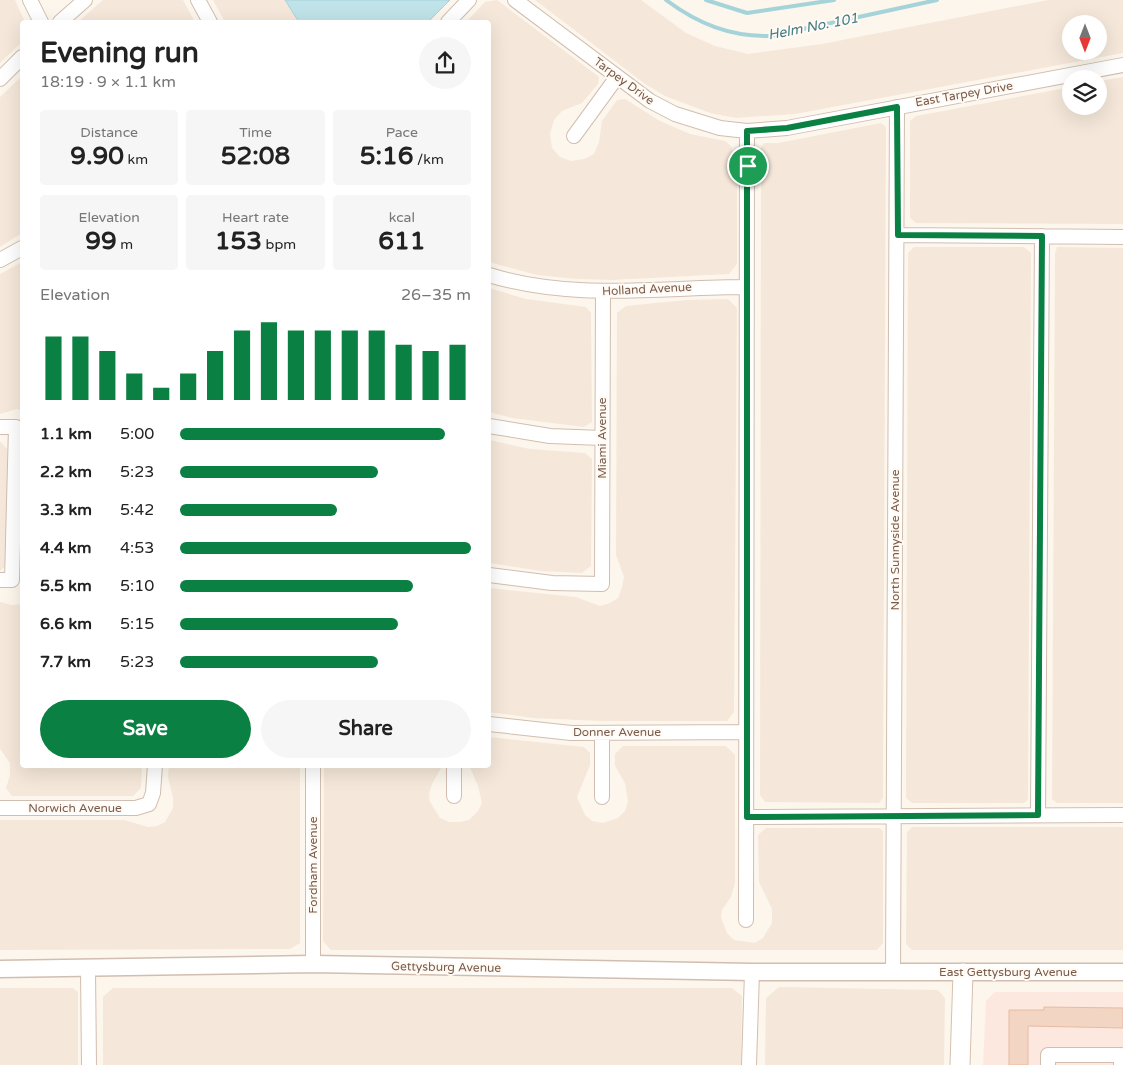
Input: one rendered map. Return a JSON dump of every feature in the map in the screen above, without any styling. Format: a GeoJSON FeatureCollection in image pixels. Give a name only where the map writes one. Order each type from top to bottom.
{"type":"FeatureCollection","features":[{"type":"Feature","properties":{"kind":"main road"},"geometry":{"type":"LineString","coordinates":[[960,1065],[963,973]]}},
{"type":"Feature","properties":{"kind":"street"},"geometry":{"type":"LineString","coordinates":[[30,0],[40,20]]}},
{"type":"Feature","properties":{"kind":"street"},"geometry":{"type":"LineString","coordinates":[[62,20],[85,0]]}},
{"type":"Feature","properties":{"kind":"street"},"geometry":{"type":"LineString","coordinates":[[198,0],[209,20]]}},
{"type":"Feature","properties":{"kind":"street"},"geometry":{"type":"LineString","coordinates":[[450,20],[469,0]]}},
{"type":"Feature","properties":{"kind":"street","name":"Tarpey Drive"},"geometry":{"type":"LineString","coordinates":[[515,0],[650,101],[675,114],[720,128],[747,131]]}},
{"type":"Feature","properties":{"kind":"street"},"geometry":{"type":"LineString","coordinates":[[0,79],[20,59]]}},
{"type":"Feature","properties":{"kind":"street","name":"East Tarpey Drive"},"geometry":{"type":"LineString","coordinates":[[747,131],[787,128],[1123,65]]}},
{"type":"Feature","properties":{"kind":"street"},"geometry":{"type":"LineString","coordinates":[[574,136],[617,77]]}},
{"type":"Feature","properties":{"kind":"street","name":"North Sunnyside Avenue"},"geometry":{"type":"LineString","coordinates":[[893,973],[892,816],[898,235],[897,107]]}},
{"type":"Feature","properties":{"kind":"street"},"geometry":{"type":"LineString","coordinates":[[746,920],[747,131]]}},
{"type":"Feature","properties":{"kind":"street"},"geometry":{"type":"LineString","coordinates":[[898,235],[1123,237]]}},
{"type":"Feature","properties":{"kind":"street"},"geometry":{"type":"LineString","coordinates":[[1038,815],[1042,236]]}},
{"type":"Feature","properties":{"kind":"street"},"geometry":{"type":"LineString","coordinates":[[0,260],[20,249]]}},
{"type":"Feature","properties":{"kind":"street","name":"Holland Avenue"},"geometry":{"type":"LineString","coordinates":[[491,276],[508,281],[556,289],[603,292],[747,286]]}},
{"type":"Feature","properties":{"kind":"street","name":"Miami Avenue"},"geometry":{"type":"LineString","coordinates":[[491,575],[552,583],[602,584],[603,292]]}},
{"type":"Feature","properties":{"kind":"street"},"geometry":{"type":"LineString","coordinates":[[491,426],[550,436],[602,438]]}},
{"type":"Feature","properties":{"kind":"street"},"geometry":{"type":"LineString","coordinates":[[0,427],[16,427],[6,580]]}},
{"type":"Feature","properties":{"kind":"street","name":"Donner Avenue"},"geometry":{"type":"LineString","coordinates":[[491,724],[562,732],[746,732]]}},
{"type":"Feature","properties":{"kind":"street"},"geometry":{"type":"LineString","coordinates":[[602,733],[602,797]]}},
{"type":"Feature","properties":{"kind":"street","name":"Norwich Avenue"},"geometry":{"type":"LineString","coordinates":[[0,808],[136,808],[149,804],[153,793],[155,768]]}},
{"type":"Feature","properties":{"kind":"street","name":"Fordham Avenue"},"geometry":{"type":"LineString","coordinates":[[313,768],[313,964]]}},
{"type":"Feature","properties":{"kind":"street"},"geometry":{"type":"LineString","coordinates":[[454,768],[454,796]]}},
{"type":"Feature","properties":{"kind":"street"},"geometry":{"type":"LineString","coordinates":[[747,817],[1123,815]]}},
{"type":"Feature","properties":{"kind":"street","name":"Gettysburg Avenue"},"geometry":{"type":"LineString","coordinates":[[0,969],[313,964],[893,973]]}},
{"type":"Feature","properties":{"kind":"street"},"geometry":{"type":"LineString","coordinates":[[88,969],[89,1065]]}},
{"type":"Feature","properties":{"kind":"street"},"geometry":{"type":"LineString","coordinates":[[749,1065],[752,972]]}},
{"type":"Feature","properties":{"kind":"street","name":"East Gettysburg Avenue"},"geometry":{"type":"LineString","coordinates":[[893,973],[1123,972]]}},
{"type":"Feature","properties":{"kind":"street"},"geometry":{"type":"LineString","coordinates":[[1048,1065],[1048,1055],[1121,1055],[1121,1065]]}},
{"type":"Feature","properties":{"kind":"shaded area"},"geometry":{"type":"Polygon","coordinates":[[[0,0],[15,0],[24,20],[20,20],[20,44],[0,63],[0,0]]]}},
{"type":"Feature","properties":{"kind":"shaded area"},"geometry":{"type":"Polygon","coordinates":[[[103,0],[183,0],[194,20],[80,20],[103,0]]]}},
{"type":"Feature","properties":{"kind":"shaded area"},"geometry":{"type":"Polygon","coordinates":[[[213,0],[285,0],[298,20],[224,20],[213,0]]]}},
{"type":"Feature","properties":{"kind":"shaded area"},"geometry":{"type":"Polygon","coordinates":[[[497,0],[599,77],[598,84],[582,103],[562,111],[554,120],[550,134],[552,148],[560,157],[571,161],[584,159],[594,154],[599,142],[602,121],[617,100],[625,99],[660,121],[690,134],[725,141],[732,147],[737,183],[737,264],[729,274],[612,280],[576,279],[537,275],[491,263],[491,20],[468,20],[485,2],[497,0]]]}},
{"type":"Feature","properties":{"kind":"shaded area"},"geometry":{"type":"Polygon","coordinates":[[[535,0],[641,0],[686,33],[715,46],[748,54],[822,44],[1048,0],[1123,0],[1123,53],[1108,56],[1108,15],[1062,15],[1062,60],[1085,60],[795,114],[736,118],[710,113],[665,96],[645,84],[535,0]]]}},
{"type":"Feature","properties":{"kind":"shaded area"},"geometry":{"type":"Polygon","coordinates":[[[1123,77],[1123,224],[916,223],[910,218],[910,121],[916,116],[1062,89],[1062,115],[1107,115],[1107,80],[1123,77]]]}},
{"type":"Feature","properties":{"kind":"shaded area"},"geometry":{"type":"Polygon","coordinates":[[[20,78],[20,234],[0,247],[0,97],[20,78]]]}},
{"type":"Feature","properties":{"kind":"shaded area"},"geometry":{"type":"Polygon","coordinates":[[[881,123],[886,127],[883,798],[879,803],[765,802],[760,795],[761,169],[759,151],[764,143],[778,143],[881,123]]]}},
{"type":"Feature","properties":{"kind":"shaded area"},"geometry":{"type":"Polygon","coordinates":[[[914,247],[1024,247],[1031,253],[1028,799],[1024,803],[912,803],[906,798],[908,253],[914,247]]]}},
{"type":"Feature","properties":{"kind":"shaded area"},"geometry":{"type":"Polygon","coordinates":[[[1057,247],[1123,248],[1123,803],[1057,803],[1052,799],[1055,253],[1057,247]]]}},
{"type":"Feature","properties":{"kind":"shaded area"},"geometry":{"type":"Polygon","coordinates":[[[20,263],[20,410],[17,409],[0,414],[0,274],[20,263]]]}},
{"type":"Feature","properties":{"kind":"shaded area"},"geometry":{"type":"Polygon","coordinates":[[[491,289],[526,299],[586,307],[591,313],[592,422],[584,427],[512,418],[491,413],[491,289]]]}},
{"type":"Feature","properties":{"kind":"shaded area"},"geometry":{"type":"Polygon","coordinates":[[[728,299],[737,308],[734,712],[727,721],[601,721],[533,718],[491,712],[491,588],[576,597],[600,606],[618,598],[624,577],[616,555],[617,313],[626,306],[685,300],[728,299]]]}},
{"type":"Feature","properties":{"kind":"shaded area"},"geometry":{"type":"Polygon","coordinates":[[[491,440],[530,449],[585,453],[592,459],[591,566],[582,573],[541,571],[491,563],[491,440]]]}},
{"type":"Feature","properties":{"kind":"shaded area"},"geometry":{"type":"Polygon","coordinates":[[[0,441],[7,449],[7,564],[0,571],[0,441]]]}},
{"type":"Feature","properties":{"kind":"shaded area"},"geometry":{"type":"Polygon","coordinates":[[[0,602],[12,605],[20,604],[20,768],[142,768],[141,788],[133,796],[12,796],[6,788],[10,775],[10,763],[0,749],[0,602]]]}},
{"type":"Feature","properties":{"kind":"shaded area"},"geometry":{"type":"Polygon","coordinates":[[[491,737],[584,747],[590,753],[590,765],[577,797],[585,815],[592,821],[603,823],[618,818],[625,811],[628,801],[625,783],[615,766],[615,754],[623,746],[726,746],[735,755],[735,883],[731,897],[722,910],[721,917],[727,933],[734,940],[755,943],[763,938],[772,923],[772,909],[759,882],[758,835],[766,828],[879,828],[883,831],[883,943],[877,950],[331,950],[323,941],[324,768],[441,768],[432,784],[429,794],[430,802],[440,818],[449,822],[469,820],[478,811],[482,803],[478,786],[470,768],[491,768],[491,737]]]}},
{"type":"Feature","properties":{"kind":"shaded area"},"geometry":{"type":"Polygon","coordinates":[[[169,768],[300,768],[300,943],[290,949],[0,950],[0,820],[124,820],[148,827],[157,826],[165,822],[173,808],[173,798],[168,777],[169,768]]]}},
{"type":"Feature","properties":{"kind":"shaded area"},"geometry":{"type":"Polygon","coordinates":[[[912,827],[1123,827],[1123,950],[912,950],[906,944],[907,832],[912,827]]]}},
{"type":"Feature","properties":{"kind":"shaded area"},"geometry":{"type":"Polygon","coordinates":[[[779,987],[938,990],[945,998],[944,1065],[765,1065],[766,998],[779,987]]]}},
{"type":"Feature","properties":{"kind":"shaded area"},"geometry":{"type":"Polygon","coordinates":[[[0,988],[73,988],[78,992],[78,1065],[0,1065],[0,988]]]}},
{"type":"Feature","properties":{"kind":"shaded area"},"geometry":{"type":"Polygon","coordinates":[[[113,988],[732,988],[742,996],[741,1065],[103,1065],[103,997],[113,988]]]}},
{"type":"Feature","properties":{"kind":"shaded area"},"geometry":{"type":"Polygon","coordinates":[[[995,992],[1123,992],[1123,1065],[983,1065],[986,1001],[995,992]]]}},
{"type":"Feature","properties":{"kind":"water"},"geometry":{"type":"Polygon","coordinates":[[[285,0],[450,0],[430,20],[298,20],[285,0]]]}},
{"type":"Feature","properties":{"kind":"building"},"geometry":{"type":"Polygon","coordinates":[[[1044,1007],[1123,1008],[1123,1028],[1028,1026],[1028,1065],[1009,1065],[1009,1010],[1044,1010],[1044,1007]]]}},
{"type":"Feature","properties":{"kind":"waterway","name":"Helm No. 101"},"geometry":{"type":"LineString","coordinates":[[666,0],[703,22],[729,31],[756,36],[771,36],[937,0]]}},
{"type":"Feature","properties":{"kind":"waterway"},"geometry":{"type":"LineString","coordinates":[[706,0],[747,13],[834,0]]}},
{"type":"Feature","properties":{"kind":"route"},"geometry":{"type":"LineString","coordinates":[[897,107],[898,235],[1042,236],[1038,815],[747,817],[748,166],[747,131],[787,128],[897,107]]}}]}
